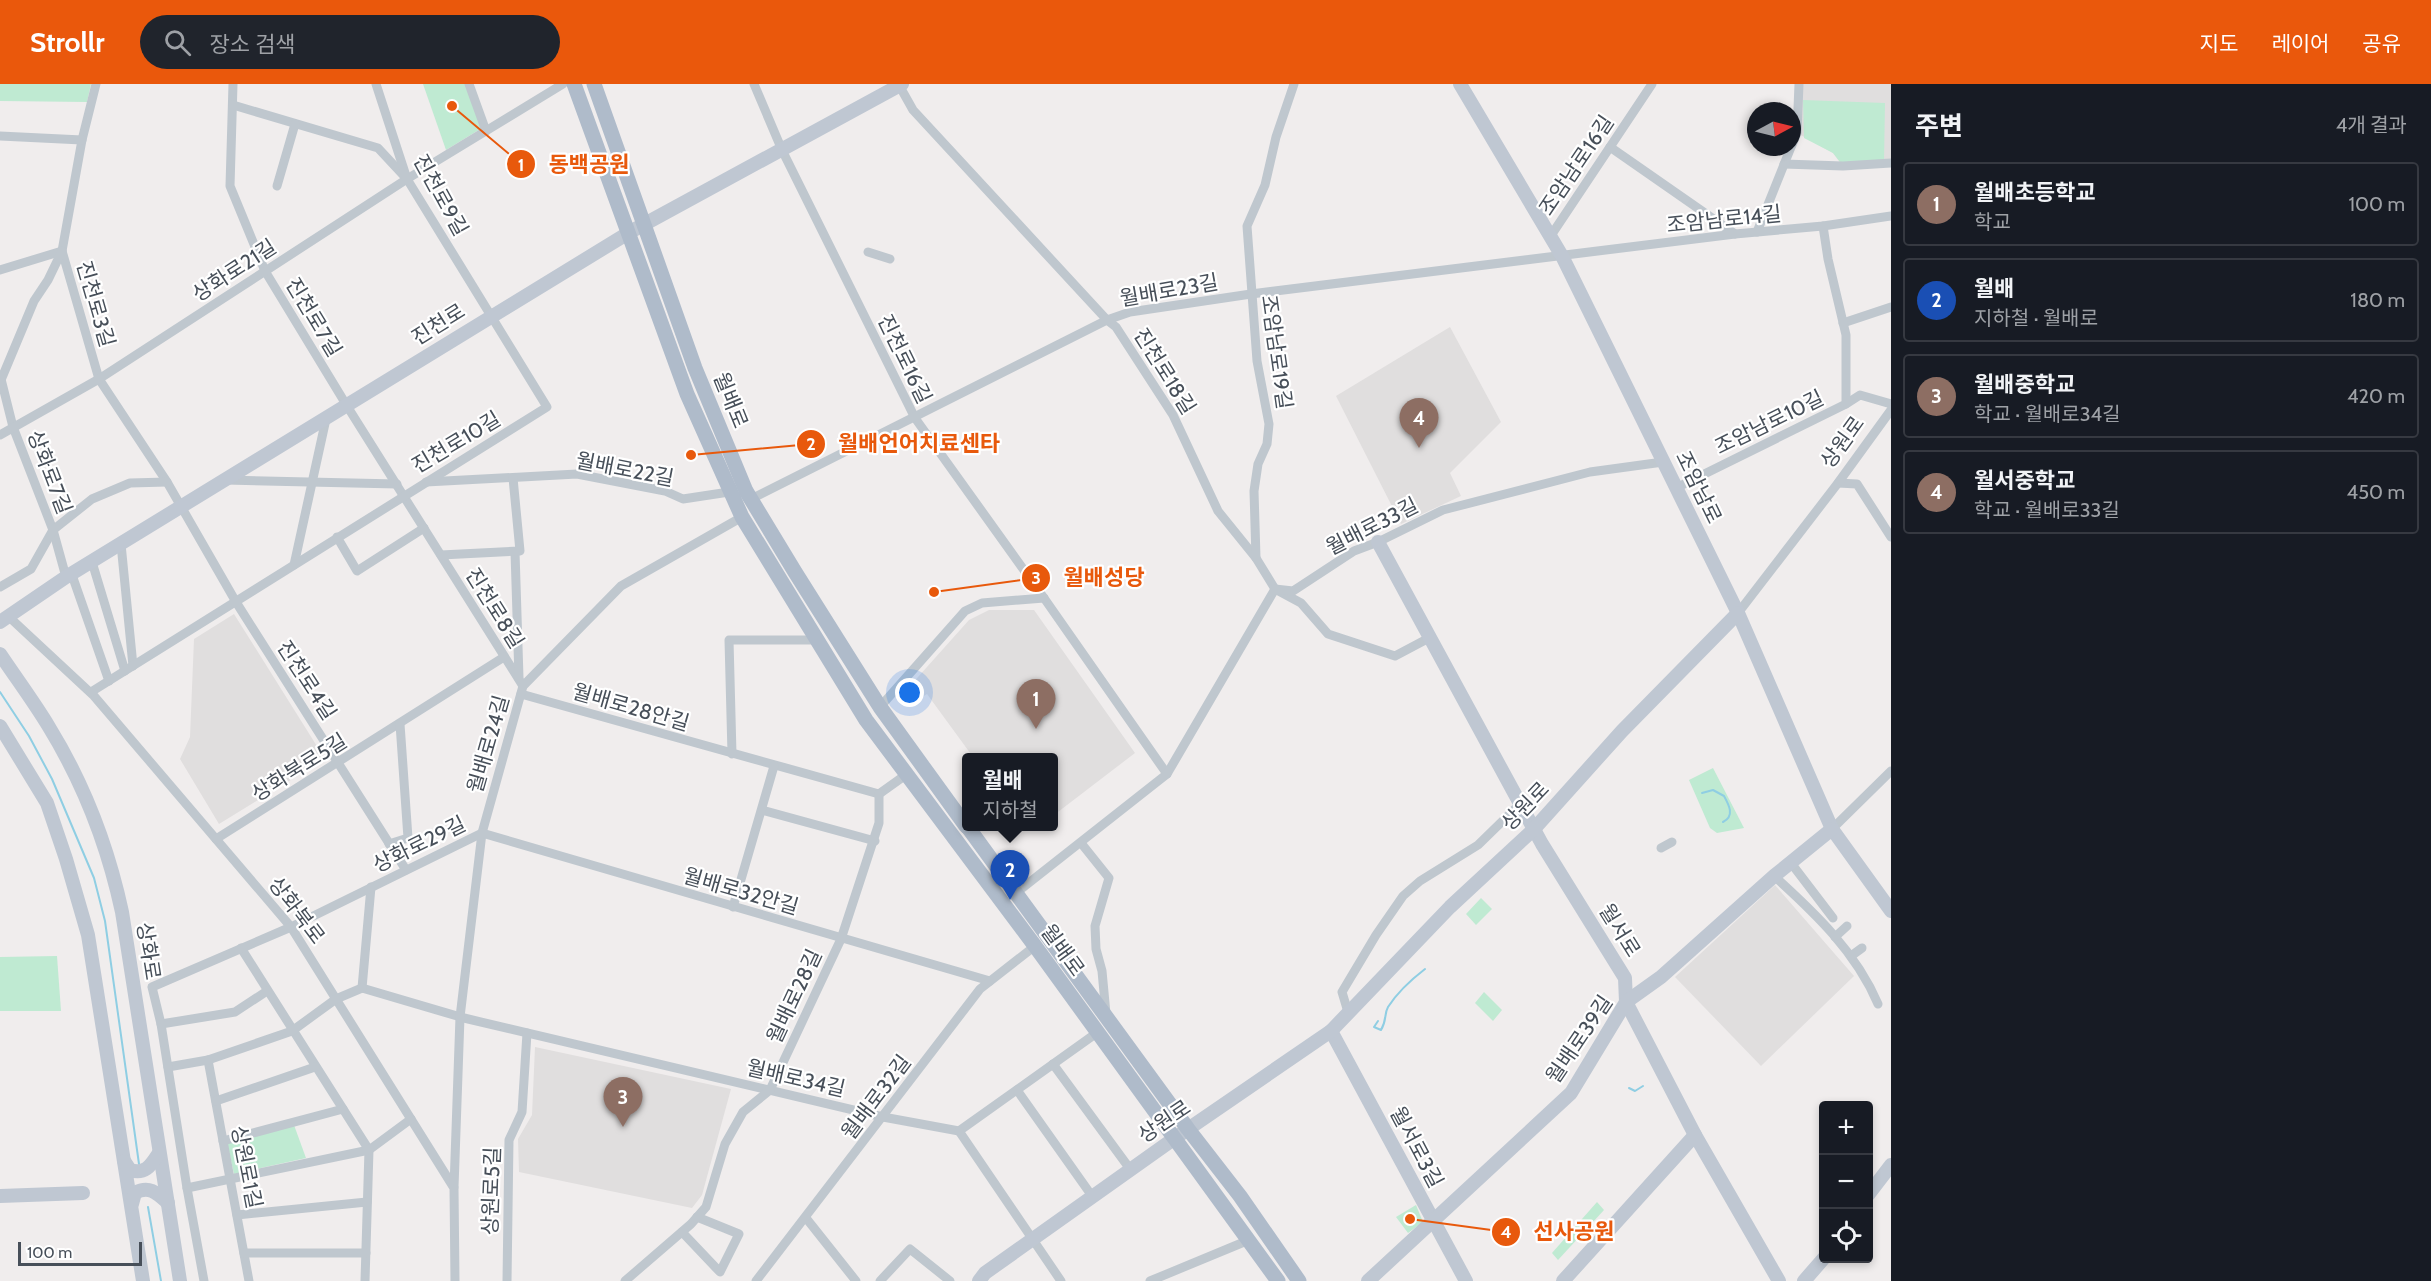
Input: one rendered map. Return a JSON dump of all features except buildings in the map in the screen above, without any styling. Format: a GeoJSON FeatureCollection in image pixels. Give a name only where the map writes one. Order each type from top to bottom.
{"type":"FeatureCollection","features":[{"type":"Feature","properties":{"kind":"main road","name":"월배로"},"geometry":{"type":"LineString","coordinates":[[574,84],[630,232],[687,394],[742,517],[866,720],[1035,946],[1278,1281]]}},
{"type":"Feature","properties":{"kind":"main road","name":"월배로"},"geometry":{"type":"LineString","coordinates":[[594,84],[695,368],[751,499],[880,707],[962,819]]}},
{"type":"Feature","properties":{"kind":"main road","name":"조암남로"},"geometry":{"type":"LineString","coordinates":[[1460,84],[1562,256],[1738,613],[1832,829],[1891,911]]}},
{"type":"Feature","properties":{"kind":"main road","name":"진천로"},"geometry":{"type":"LineString","coordinates":[[4,619],[224,480],[630,232],[900,85]]}},
{"type":"Feature","properties":{"kind":"main road","name":"월서로"},"geometry":{"type":"LineString","coordinates":[[1378,542],[1534,829],[1625,978],[1626,1002],[1695,1135],[1779,1281]]}},
{"type":"Feature","properties":{"kind":"main road","name":"상원로"},"geometry":{"type":"LineString","coordinates":[[979,1281],[985,1273],[1130,1169],[1331,1031],[1450,907],[1534,829],[1622,731],[1738,613]]}},
{"type":"Feature","properties":{"kind":"main road","name":"상화로"},"geometry":{"type":"LineString","coordinates":[[0,654],[56,739],[93,812],[114,873],[180,1281]]}},
{"type":"Feature","properties":{"kind":"main road"},"geometry":{"type":"LineString","coordinates":[[0,726],[47,803],[70,870],[88,935],[143,1281]]}},
{"type":"Feature","properties":{"kind":"main road","name":"월배로39길"},"geometry":{"type":"LineString","coordinates":[[1368,1281],[1572,1093],[1626,1002],[1662,977],[1774,876],[1832,829]]}},
{"type":"Feature","properties":{"kind":"main road","name":"월배로"},"geometry":{"type":"LineString","coordinates":[[971,831],[1188,1129],[1240,1196],[1299,1281]]}},
{"type":"Feature","properties":{"kind":"main road","name":"월서로3길"},"geometry":{"type":"LineString","coordinates":[[1331,1031],[1466,1281]]}},
{"type":"Feature","properties":{"kind":"main road"},"geometry":{"type":"LineString","coordinates":[[1563,1281],[1695,1135]]}},
{"type":"Feature","properties":{"kind":"main road"},"geometry":{"type":"LineString","coordinates":[[124,1161],[130,1170],[141,1172],[147,1169],[159,1153]]}},
{"type":"Feature","properties":{"kind":"main road"},"geometry":{"type":"LineString","coordinates":[[1873,1190],[1891,1165]]}},
{"type":"Feature","properties":{"kind":"main road"},"geometry":{"type":"LineString","coordinates":[[132,1204],[135,1193],[145,1189],[152,1191],[168,1203]]}},
{"type":"Feature","properties":{"kind":"main road"},"geometry":{"type":"LineString","coordinates":[[0,1196],[82,1193]]}},
{"type":"Feature","properties":{"kind":"main road"},"geometry":{"type":"LineString","coordinates":[[1804,1281],[1820,1263]]}},
{"type":"Feature","properties":{"kind":"street","name":"진천로3길"},"geometry":{"type":"LineString","coordinates":[[96,84],[81,140],[62,251],[99,379],[181,507]]}},
{"type":"Feature","properties":{"kind":"street","name":"진천로7길"},"geometry":{"type":"LineString","coordinates":[[233,84],[230,186],[265,271],[346,406]]}},
{"type":"Feature","properties":{"kind":"street","name":"진천로9길"},"geometry":{"type":"LineString","coordinates":[[376,84],[407,178],[492,316]]}},
{"type":"Feature","properties":{"kind":"street"},"geometry":{"type":"LineString","coordinates":[[470,84],[486,130]]}},
{"type":"Feature","properties":{"kind":"street","name":"상화로21길"},"geometry":{"type":"LineString","coordinates":[[0,435],[99,379],[407,178],[563,84]]}},
{"type":"Feature","properties":{"kind":"street"},"geometry":{"type":"LineString","coordinates":[[754,84],[782,150]]}},
{"type":"Feature","properties":{"kind":"street","name":"조암남로19길"},"geometry":{"type":"LineString","coordinates":[[1256,558],[1254,491],[1258,464],[1267,444],[1269,424],[1257,361],[1247,226],[1265,185],[1276,137],[1294,84]]}},
{"type":"Feature","properties":{"kind":"street","name":"조암남로16길"},"geometry":{"type":"LineString","coordinates":[[1550,237],[1653,84]]}},
{"type":"Feature","properties":{"kind":"street"},"geometry":{"type":"LineString","coordinates":[[1798,102],[1799,84]]}},
{"type":"Feature","properties":{"kind":"street","name":"진천로18길"},"geometry":{"type":"LineString","coordinates":[[900,85],[913,110],[1116,327],[1173,415],[1218,511],[1256,558],[1275,589]]}},
{"type":"Feature","properties":{"kind":"street"},"geometry":{"type":"LineString","coordinates":[[233,105],[378,148],[407,178]]}},
{"type":"Feature","properties":{"kind":"street"},"geometry":{"type":"LineString","coordinates":[[277,186],[296,124]]}},
{"type":"Feature","properties":{"kind":"street"},"geometry":{"type":"LineString","coordinates":[[0,136],[81,140]]}},
{"type":"Feature","properties":{"kind":"street"},"geometry":{"type":"LineString","coordinates":[[1610,147],[1735,234]]}},
{"type":"Feature","properties":{"kind":"street","name":"진천로16길"},"geometry":{"type":"LineString","coordinates":[[782,150],[915,418],[1167,774]]}},
{"type":"Feature","properties":{"kind":"street"},"geometry":{"type":"LineString","coordinates":[[1757,232],[1788,156]]}},
{"type":"Feature","properties":{"kind":"street"},"geometry":{"type":"LineString","coordinates":[[1784,164],[1843,166],[1891,163]]}},
{"type":"Feature","properties":{"kind":"street","name":"조암남로14길"},"geometry":{"type":"LineString","coordinates":[[1562,256],[1891,216]]}},
{"type":"Feature","properties":{"kind":"street","name":"조암남로10길"},"geometry":{"type":"LineString","coordinates":[[1676,488],[1846,404],[1846,335],[1828,259],[1823,226]]}},
{"type":"Feature","properties":{"kind":"street"},"geometry":{"type":"LineString","coordinates":[[0,270],[62,251]]}},
{"type":"Feature","properties":{"kind":"street","name":"상화로7길"},"geometry":{"type":"LineString","coordinates":[[62,251],[48,280],[34,301],[1,378],[14,427],[69,576]]}},
{"type":"Feature","properties":{"kind":"street"},"geometry":{"type":"LineString","coordinates":[[868,252],[890,259]]}},
{"type":"Feature","properties":{"kind":"street","name":"월배로23길"},"geometry":{"type":"LineString","coordinates":[[751,499],[1107,320],[1130,312],[1251,294],[1562,256]]}},
{"type":"Feature","properties":{"kind":"street"},"geometry":{"type":"LineString","coordinates":[[1843,323],[1891,307]]}},
{"type":"Feature","properties":{"kind":"street","name":"진천로10길"},"geometry":{"type":"LineString","coordinates":[[91,692],[547,407],[492,316]]}},
{"type":"Feature","properties":{"kind":"street"},"geometry":{"type":"LineString","coordinates":[[1846,404],[1860,395],[1891,404]]}},
{"type":"Feature","properties":{"kind":"street","name":"진천로8길"},"geometry":{"type":"LineString","coordinates":[[346,406],[397,484],[521,686]]}},
{"type":"Feature","properties":{"kind":"street","name":"상원로"},"geometry":{"type":"LineString","coordinates":[[1738,613],[1887,422],[1891,410]]}},
{"type":"Feature","properties":{"kind":"street"},"geometry":{"type":"LineString","coordinates":[[294,565],[326,419]]}},
{"type":"Feature","properties":{"kind":"street","name":"월배로33길"},"geometry":{"type":"LineString","coordinates":[[1275,589],[1293,591],[1354,551],[1378,542],[1443,510],[1590,472],[1663,462]]}},
{"type":"Feature","properties":{"kind":"street","name":"월배로22길"},"geometry":{"type":"LineString","coordinates":[[424,482],[577,474],[665,491],[683,499],[729,492]]}},
{"type":"Feature","properties":{"kind":"street"},"geometry":{"type":"LineString","coordinates":[[513,478],[518,551]]}},
{"type":"Feature","properties":{"kind":"street"},"geometry":{"type":"LineString","coordinates":[[224,480],[397,484]]}},
{"type":"Feature","properties":{"kind":"street"},"geometry":{"type":"LineString","coordinates":[[0,587],[31,568],[53,530],[92,499],[130,483],[167,482]]}},
{"type":"Feature","properties":{"kind":"street"},"geometry":{"type":"LineString","coordinates":[[1838,483],[1857,484],[1891,537]]}},
{"type":"Feature","properties":{"kind":"street","name":"진천로4길"},"geometry":{"type":"LineString","coordinates":[[181,507],[236,603],[406,870]]}},
{"type":"Feature","properties":{"kind":"street","name":"월배로24길"},"geometry":{"type":"LineString","coordinates":[[454,1188],[460,1017],[482,833],[521,686],[621,586],[742,517]]}},
{"type":"Feature","properties":{"kind":"street"},"geometry":{"type":"LineString","coordinates":[[337,537],[357,571],[424,528]]}},
{"type":"Feature","properties":{"kind":"street"},"geometry":{"type":"LineString","coordinates":[[121,544],[129,668]]}},
{"type":"Feature","properties":{"kind":"street","name":"진천로8길"},"geometry":{"type":"LineString","coordinates":[[441,555],[518,551],[521,686]]}},
{"type":"Feature","properties":{"kind":"street"},"geometry":{"type":"LineString","coordinates":[[92,562],[129,668]]}},
{"type":"Feature","properties":{"kind":"street"},"geometry":{"type":"LineString","coordinates":[[69,576],[109,681]]}},
{"type":"Feature","properties":{"kind":"street"},"geometry":{"type":"LineString","coordinates":[[1016,893],[1167,774],[1275,589],[1301,603],[1328,634],[1395,656],[1429,638]]}},
{"type":"Feature","properties":{"kind":"street"},"geometry":{"type":"LineString","coordinates":[[880,707],[965,611],[982,603],[1044,598]]}},
{"type":"Feature","properties":{"kind":"street","name":"상화북로"},"geometry":{"type":"LineString","coordinates":[[4,619],[91,692],[291,927],[454,1188]]}},
{"type":"Feature","properties":{"kind":"street"},"geometry":{"type":"LineString","coordinates":[[732,754],[729,640],[819,640]]}},
{"type":"Feature","properties":{"kind":"street","name":"상화북로5길"},"geometry":{"type":"LineString","coordinates":[[216,839],[339,764],[504,657]]}},
{"type":"Feature","properties":{"kind":"street","name":"월배로28안길"},"geometry":{"type":"LineString","coordinates":[[521,686],[732,754],[879,794]]}},
{"type":"Feature","properties":{"kind":"street"},"geometry":{"type":"LineString","coordinates":[[389,844],[408,838],[400,724]]}},
{"type":"Feature","properties":{"kind":"street"},"geometry":{"type":"LineString","coordinates":[[733,907],[774,766]]}},
{"type":"Feature","properties":{"kind":"street"},"geometry":{"type":"LineString","coordinates":[[1832,829],[1891,771]]}},
{"type":"Feature","properties":{"kind":"street"},"geometry":{"type":"LineString","coordinates":[[879,794],[907,774]]}},
{"type":"Feature","properties":{"kind":"street","name":"월배로28길"},"geometry":{"type":"LineString","coordinates":[[625,1281],[682,1232],[706,1207],[725,1144],[743,1112],[770,1090],[841,939],[875,841],[879,823],[879,794]]}},
{"type":"Feature","properties":{"kind":"street"},"geometry":{"type":"LineString","coordinates":[[1348,1012],[1342,992],[1376,935],[1403,896],[1420,881],[1478,845],[1520,804]]}},
{"type":"Feature","properties":{"kind":"street"},"geometry":{"type":"LineString","coordinates":[[762,810],[875,841]]}},
{"type":"Feature","properties":{"kind":"street","name":"상화로29길"},"geometry":{"type":"LineString","coordinates":[[161,1023],[152,987],[291,927],[482,833]]}},
{"type":"Feature","properties":{"kind":"street","name":"월배로32안길"},"geometry":{"type":"LineString","coordinates":[[482,833],[990,981]]}},
{"type":"Feature","properties":{"kind":"street"},"geometry":{"type":"LineString","coordinates":[[1661,848],[1672,842]]}},
{"type":"Feature","properties":{"kind":"street"},"geometry":{"type":"LineString","coordinates":[[1081,843],[1109,878],[1095,926],[1106,1017]]}},
{"type":"Feature","properties":{"kind":"street"},"geometry":{"type":"LineString","coordinates":[[1791,862],[1833,918]]}},
{"type":"Feature","properties":{"kind":"street"},"geometry":{"type":"LineString","coordinates":[[1774,876],[1814,912],[1851,956],[1868,980],[1878,1004]]}},
{"type":"Feature","properties":{"kind":"street","name":"상화로29길"},"geometry":{"type":"LineString","coordinates":[[362,987],[371,887]]}},
{"type":"Feature","properties":{"kind":"street"},"geometry":{"type":"LineString","coordinates":[[1835,937],[1847,926]]}},
{"type":"Feature","properties":{"kind":"street","name":"월배로32길"},"geometry":{"type":"LineString","coordinates":[[756,1281],[980,989],[1035,946]]}},
{"type":"Feature","properties":{"kind":"street"},"geometry":{"type":"LineString","coordinates":[[241,948],[369,1150],[365,1281]]}},
{"type":"Feature","properties":{"kind":"street"},"geometry":{"type":"LineString","coordinates":[[1851,956],[1862,948]]}},
{"type":"Feature","properties":{"kind":"street"},"geometry":{"type":"LineString","coordinates":[[168,1067],[208,1060],[292,1031],[336,999],[362,987],[460,1017]]}},
{"type":"Feature","properties":{"kind":"street"},"geometry":{"type":"LineString","coordinates":[[204,1281],[161,1023],[235,1012],[267,991]]}},
{"type":"Feature","properties":{"kind":"street","name":"월배로34길"},"geometry":{"type":"LineString","coordinates":[[460,1017],[883,1117],[958,1131]]}},
{"type":"Feature","properties":{"kind":"street"},"geometry":{"type":"LineString","coordinates":[[1060,1281],[958,1131],[1098,1032]]}},
{"type":"Feature","properties":{"kind":"street","name":"상원로5길"},"geometry":{"type":"LineString","coordinates":[[507,1281],[509,1140],[522,1112],[527,1033]]}},
{"type":"Feature","properties":{"kind":"street","name":"상원로1길"},"geometry":{"type":"LineString","coordinates":[[208,1060],[249,1281]]}},
{"type":"Feature","properties":{"kind":"street","name":"상원로"},"geometry":{"type":"LineString","coordinates":[[1053,1064],[1130,1169]]}},
{"type":"Feature","properties":{"kind":"street"},"geometry":{"type":"LineString","coordinates":[[216,1101],[315,1067]]}},
{"type":"Feature","properties":{"kind":"street"},"geometry":{"type":"LineString","coordinates":[[1017,1090],[1092,1196]]}},
{"type":"Feature","properties":{"kind":"street"},"geometry":{"type":"LineString","coordinates":[[223,1141],[342,1109]]}},
{"type":"Feature","properties":{"kind":"street"},"geometry":{"type":"LineString","coordinates":[[187,1188],[369,1150],[411,1119]]}},
{"type":"Feature","properties":{"kind":"street"},"geometry":{"type":"LineString","coordinates":[[454,1188],[455,1281]]}},
{"type":"Feature","properties":{"kind":"street"},"geometry":{"type":"LineString","coordinates":[[237,1215],[367,1202]]}},
{"type":"Feature","properties":{"kind":"street"},"geometry":{"type":"LineString","coordinates":[[682,1232],[720,1272],[739,1234],[697,1217]]}},
{"type":"Feature","properties":{"kind":"street"},"geometry":{"type":"LineString","coordinates":[[806,1218],[856,1281]]}},
{"type":"Feature","properties":{"kind":"street"},"geometry":{"type":"LineString","coordinates":[[1150,1281],[1249,1240]]}},
{"type":"Feature","properties":{"kind":"street"},"geometry":{"type":"LineString","coordinates":[[880,1281],[910,1249],[950,1281]]}},
{"type":"Feature","properties":{"kind":"street"},"geometry":{"type":"LineString","coordinates":[[244,1253],[366,1253]]}},
{"type":"Feature","properties":{"kind":"shaded area"},"geometry":{"type":"Polygon","coordinates":[[[1799,84],[1891,84],[1891,163],[1843,166],[1833,153],[1801,135],[1801,102],[1798,102],[1799,84]]]}},
{"type":"Feature","properties":{"kind":"shaded area"},"geometry":{"type":"Polygon","coordinates":[[[1450,327],[1501,422],[1450,473],[1461,496],[1401,524],[1336,396],[1450,327]]]}},
{"type":"Feature","properties":{"kind":"shaded area"},"geometry":{"type":"Polygon","coordinates":[[[989,610],[1034,610],[1135,753],[1058,812],[1058,753],[970,753],[927,694],[908,706],[901,696],[969,620],[989,610]]]}},
{"type":"Feature","properties":{"kind":"shaded area"},"geometry":{"type":"Polygon","coordinates":[[[234,614],[325,759],[219,824],[180,759],[190,737],[194,639],[234,614]]]}},
{"type":"Feature","properties":{"kind":"shaded area"},"geometry":{"type":"Polygon","coordinates":[[[1775,885],[1854,976],[1761,1066],[1675,977],[1775,885]]]}},
{"type":"Feature","properties":{"kind":"shaded area"},"geometry":{"type":"Polygon","coordinates":[[[535,1047],[731,1089],[702,1195],[692,1208],[519,1172],[518,1139],[532,1115],[535,1047]]]}},
{"type":"Feature","properties":{"kind":"green space"},"geometry":{"type":"Polygon","coordinates":[[[0,84],[91,84],[87,102],[0,101],[0,84]]]}},
{"type":"Feature","properties":{"kind":"green space"},"geometry":{"type":"Polygon","coordinates":[[[423,84],[466,84],[482,128],[446,150],[423,84]]]}},
{"type":"Feature","properties":{"kind":"green space"},"geometry":{"type":"Polygon","coordinates":[[[1803,100],[1885,103],[1884,163],[1843,166],[1833,153],[1804,138],[1803,100]]]}},
{"type":"Feature","properties":{"kind":"green space"},"geometry":{"type":"Polygon","coordinates":[[[1713,768],[1744,828],[1717,833],[1710,828],[1689,780],[1713,768]]]}},
{"type":"Feature","properties":{"kind":"green space"},"geometry":{"type":"Polygon","coordinates":[[[1481,898],[1492,909],[1476,925],[1466,914],[1481,898]]]}},
{"type":"Feature","properties":{"kind":"green space"},"geometry":{"type":"Polygon","coordinates":[[[57,956],[61,1011],[0,1011],[0,957],[57,956]]]}},
{"type":"Feature","properties":{"kind":"green space"},"geometry":{"type":"Polygon","coordinates":[[[1484,992],[1502,1010],[1493,1021],[1475,1003],[1484,992]]]}},
{"type":"Feature","properties":{"kind":"green space"},"geometry":{"type":"Polygon","coordinates":[[[294,1125],[306,1158],[234,1174],[227,1143],[294,1125]]]}},
{"type":"Feature","properties":{"kind":"green space"},"geometry":{"type":"Polygon","coordinates":[[[1597,1202],[1604,1210],[1558,1260],[1552,1253],[1597,1202]]]}},
{"type":"Feature","properties":{"kind":"green space"},"geometry":{"type":"Polygon","coordinates":[[[1416,1205],[1423,1222],[1408,1233],[1396,1217],[1416,1205]]]}},
{"type":"Feature","properties":{"kind":"waterway"},"geometry":{"type":"LineString","coordinates":[[0,692],[29,736],[52,779],[94,878],[105,921],[139,1164]]}},
{"type":"Feature","properties":{"kind":"waterway"},"geometry":{"type":"LineString","coordinates":[[1702,793],[1713,790],[1724,796],[1730,814],[1723,822]]}},
{"type":"Feature","properties":{"kind":"waterway"},"geometry":{"type":"LineString","coordinates":[[1378,1021],[1374,1027],[1381,1030],[1392,1002],[1425,969]]}},
{"type":"Feature","properties":{"kind":"waterway"},"geometry":{"type":"LineString","coordinates":[[1629,1088],[1635,1091],[1643,1086]]}},
{"type":"Feature","properties":{"kind":"waterway"},"geometry":{"type":"LineString","coordinates":[[148,1207],[161,1281]]}},
{"type":"Feature","properties":{"kind":"place","name":"동백공원"},"geometry":{"type":"Point","coordinates":[452,106]}},
{"type":"Feature","properties":{"kind":"place","name":"월서중학교"},"geometry":{"type":"Point","coordinates":[1419,448]}},
{"type":"Feature","properties":{"kind":"place","name":"월배언어치료센타"},"geometry":{"type":"Point","coordinates":[691,455]}},
{"type":"Feature","properties":{"kind":"place","name":"월배성당"},"geometry":{"type":"Point","coordinates":[934,592]}},
{"type":"Feature","properties":{"kind":"place","name":"월배초등학교"},"geometry":{"type":"Point","coordinates":[1036,729]}},
{"type":"Feature","properties":{"kind":"place","name":"월배"},"geometry":{"type":"Point","coordinates":[1010,900]}},
{"type":"Feature","properties":{"kind":"place","name":"월배중학교"},"geometry":{"type":"Point","coordinates":[623,1127]}},
{"type":"Feature","properties":{"kind":"place","name":"선사공원"},"geometry":{"type":"Point","coordinates":[1410,1219]}}]}
